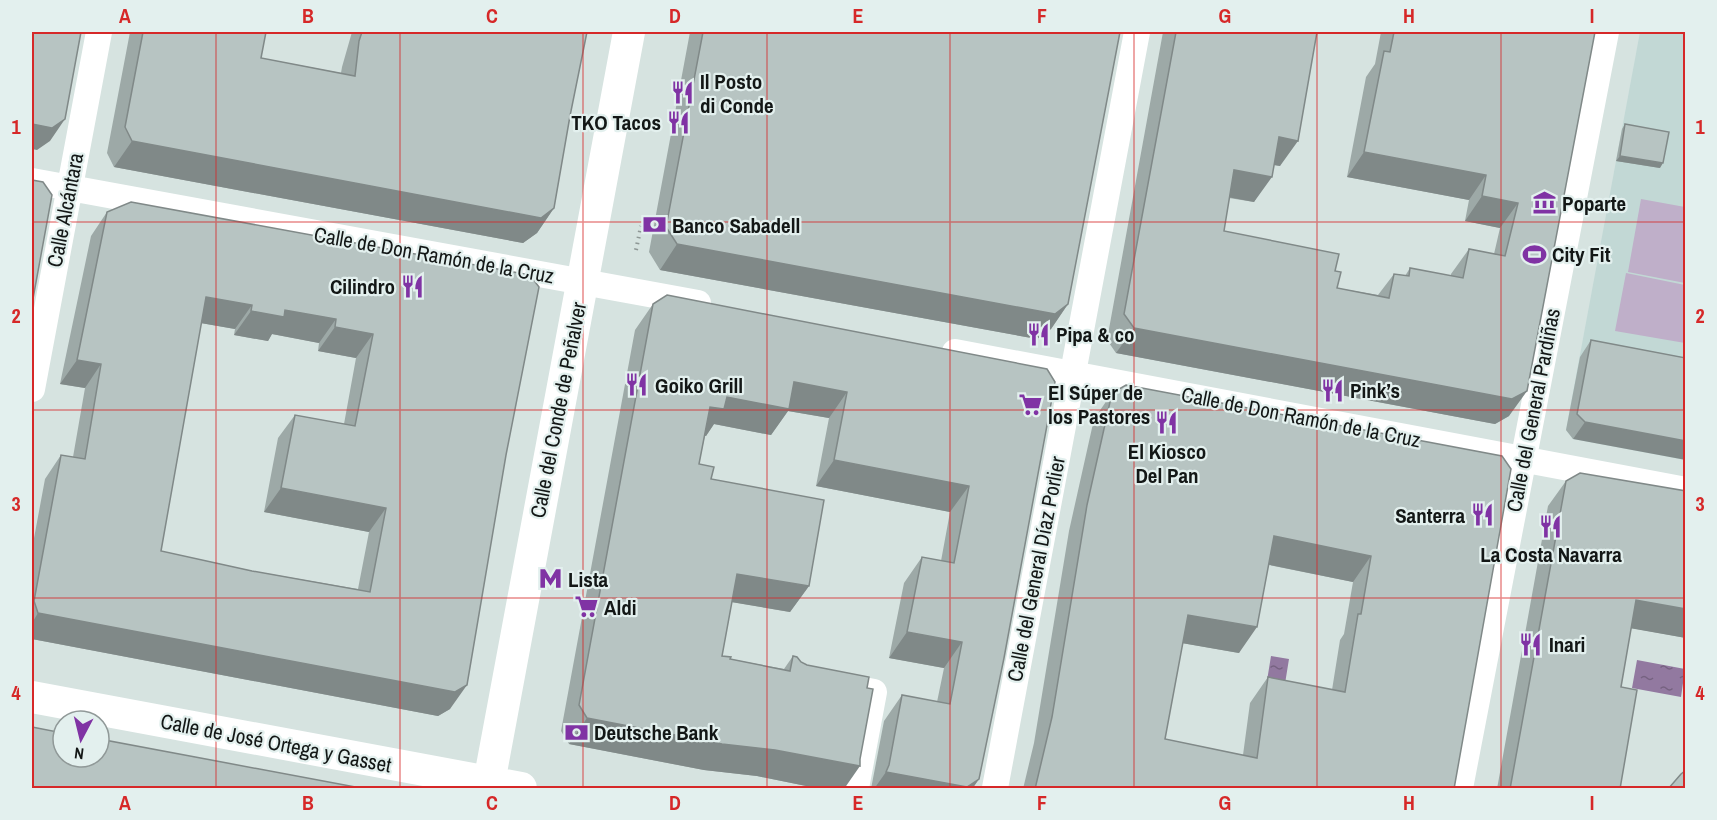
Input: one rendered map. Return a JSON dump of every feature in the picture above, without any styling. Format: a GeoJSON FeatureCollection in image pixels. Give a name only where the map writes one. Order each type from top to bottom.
{"type":"FeatureCollection","features":[{"type":"Feature","properties":{"kind":"street","name":"Calle Alcántara"},"geometry":{"type":"LineString","coordinates":[[32,389],[99,32]]}},
{"type":"Feature","properties":{"kind":"street","name":"Calle del Conde de Peñalver"},"geometry":{"type":"LineString","coordinates":[[488,786],[629,32]]}},
{"type":"Feature","properties":{"kind":"street","name":"Calle del General Díaz Porlier"},"geometry":{"type":"LineString","coordinates":[[995,789],[1137,32]]}},
{"type":"Feature","properties":{"kind":"street","name":"Calle del General Pardiñas"},"geometry":{"type":"LineString","coordinates":[[1460,789],[1605,32]]}},
{"type":"Feature","properties":{"kind":"street","name":"Calle de Don Ramón de la Cruz"},"geometry":{"type":"LineString","coordinates":[[32,181],[723,308]]}},
{"type":"Feature","properties":{"kind":"street","name":"Calle de Don Ramón de la Cruz"},"geometry":{"type":"LineString","coordinates":[[935,348],[1686,490]]}},
{"type":"Feature","properties":{"kind":"street"},"geometry":{"type":"LineString","coordinates":[[816,680],[874,692],[856,789]]}},
{"type":"Feature","properties":{"kind":"street","name":"Calle de José Ortega y Gasset"},"geometry":{"type":"LineString","coordinates":[[32,698],[488,786],[521,789]]}},
{"type":"Feature","properties":{"kind":"path"},"geometry":{"type":"LineString","coordinates":[[636,250],[640,226]]}},
{"type":"Feature","properties":{"kind":"shaded area"},"geometry":{"type":"Polygon","coordinates":[[[1640,32],[1685,32],[1685,460],[1573,439],[1566,430],[1640,32]]]}},
{"type":"Feature","properties":{"kind":"shaded area"},"geometry":{"type":"Polygon","coordinates":[[[1641,199],[1685,207],[1685,283],[1628,272],[1641,199]]]}},
{"type":"Feature","properties":{"kind":"shaded area"},"geometry":{"type":"Polygon","coordinates":[[[1626,273],[1685,285],[1685,343],[1615,331],[1626,273]]]}},
{"type":"Feature","properties":{"kind":"water"},"geometry":{"type":"Polygon","coordinates":[[[1271,656],[1289,659],[1283,696],[1265,693],[1271,656]]]}},
{"type":"Feature","properties":{"kind":"water"},"geometry":{"type":"Polygon","coordinates":[[[1637,660],[1685,669],[1681,697],[1632,688],[1637,660]]]}},
{"type":"Feature","properties":{"kind":"building"},"geometry":{"type":"Polygon","coordinates":[[[32,32],[81,32],[65,119],[52,128],[32,124],[32,32]]]}},
{"type":"Feature","properties":{"kind":"building"},"geometry":{"type":"Polygon","coordinates":[[[143,32],[266,32],[261,58],[355,76],[362,32],[587,32],[554,208],[541,218],[132,141],[125,127],[143,32]]]}},
{"type":"Feature","properties":{"kind":"building"},"geometry":{"type":"Polygon","coordinates":[[[703,32],[1120,32],[1068,304],[1055,314],[677,244],[666,227],[703,32]]]}},
{"type":"Feature","properties":{"kind":"building"},"geometry":{"type":"Polygon","coordinates":[[[1176,32],[1317,32],[1298,141],[1279,137],[1272,177],[1234,170],[1224,231],[1339,254],[1335,271],[1341,272],[1337,288],[1389,298],[1394,274],[1409,276],[1410,268],[1463,278],[1469,249],[1505,256],[1518,203],[1482,196],[1486,175],[1364,152],[1384,51],[1390,52],[1394,32],[1595,32],[1527,391],[1512,399],[1134,328],[1124,314],[1176,32]]]}},
{"type":"Feature","properties":{"kind":"building"},"geometry":{"type":"Polygon","coordinates":[[[1625,124],[1669,132],[1663,163],[1620,156],[1625,124]]]}},
{"type":"Feature","properties":{"kind":"building"},"geometry":{"type":"Polygon","coordinates":[[[32,180],[43,182],[52,195],[32,304],[32,180]]]}},
{"type":"Feature","properties":{"kind":"building"},"geometry":{"type":"Polygon","coordinates":[[[131,202],[530,275],[539,287],[506,455],[467,685],[455,692],[38,613],[34,601],[61,455],[85,459],[101,364],[77,360],[107,212],[131,202]],[[206,297],[161,551],[252,571],[370,592],[386,508],[281,488],[295,415],[355,426],[373,334],[335,327],[336,319],[285,310],[284,317],[251,311],[252,305],[206,297]]]}},
{"type":"Feature","properties":{"kind":"building"},"geometry":{"type":"Polygon","coordinates":[[[667,295],[1047,369],[1055,382],[1004,658],[979,779],[967,787],[886,772],[902,695],[950,704],[962,642],[907,632],[922,557],[954,563],[969,486],[834,460],[847,392],[794,382],[789,409],[727,397],[724,409],[710,407],[699,464],[714,467],[711,479],[824,500],[809,586],[737,574],[722,656],[790,671],[793,656],[807,665],[869,677],[867,688],[873,689],[860,766],[775,750],[722,744],[587,718],[579,705],[653,304],[667,295]]]}},
{"type":"Feature","properties":{"kind":"building"},"geometry":{"type":"Polygon","coordinates":[[[1591,340],[1686,358],[1686,441],[1585,422],[1577,414],[1591,340]]]}},
{"type":"Feature","properties":{"kind":"building"},"geometry":{"type":"Polygon","coordinates":[[[1126,385],[1502,456],[1511,469],[1454,789],[1035,789],[1052,717],[1087,505],[1112,393],[1126,385]],[[1274,536],[1257,627],[1188,615],[1165,739],[1257,758],[1268,677],[1345,692],[1358,614],[1361,614],[1371,556],[1274,536]]]}},
{"type":"Feature","properties":{"kind":"building"},"geometry":{"type":"Polygon","coordinates":[[[1580,473],[1686,491],[1686,609],[1636,600],[1621,687],[1637,690],[1620,789],[1510,789],[1566,481],[1580,473]]]}},
{"type":"Feature","properties":{"kind":"building"},"geometry":{"type":"Polygon","coordinates":[[[32,727],[51,731],[51,769],[111,769],[111,741],[366,789],[32,789],[32,727]]]}},
{"type":"Feature","properties":{"kind":"building"},"geometry":{"type":"Polygon","coordinates":[[[1686,770],[1686,789],[1668,789],[1681,774],[1686,770]]]}},
{"type":"Feature","properties":{"kind":"place","name":"Il Posto di Conde"},"geometry":{"type":"Point","coordinates":[682,93]}},
{"type":"Feature","properties":{"kind":"place","name":"TKO Tacos"},"geometry":{"type":"Point","coordinates":[679,122]}},
{"type":"Feature","properties":{"kind":"place","name":"Poparte"},"geometry":{"type":"Point","coordinates":[1544,203]}},
{"type":"Feature","properties":{"kind":"place","name":"Banco Sabadell"},"geometry":{"type":"Point","coordinates":[654,225]}},
{"type":"Feature","properties":{"kind":"place","name":"City Fit"},"geometry":{"type":"Point","coordinates":[1534,254]}},
{"type":"Feature","properties":{"kind":"place","name":"Cilindro"},"geometry":{"type":"Point","coordinates":[413,286]}},
{"type":"Feature","properties":{"kind":"place","name":"Pipa & co"},"geometry":{"type":"Point","coordinates":[1038,334]}},
{"type":"Feature","properties":{"kind":"place","name":"Goiko Grill"},"geometry":{"type":"Point","coordinates":[637,385]}},
{"type":"Feature","properties":{"kind":"place","name":"Pink’s"},"geometry":{"type":"Point","coordinates":[1332,390]}},
{"type":"Feature","properties":{"kind":"place","name":"El Súper de los Pastores"},"geometry":{"type":"Point","coordinates":[1030,404]}},
{"type":"Feature","properties":{"kind":"place","name":"El Kiosco Del Pan"},"geometry":{"type":"Point","coordinates":[1167,423]}},
{"type":"Feature","properties":{"kind":"place","name":"Santerra"},"geometry":{"type":"Point","coordinates":[1483,515]}},
{"type":"Feature","properties":{"kind":"place","name":"La Costa Navarra"},"geometry":{"type":"Point","coordinates":[1551,526]}},
{"type":"Feature","properties":{"kind":"place","name":"Lista"},"geometry":{"type":"Point","coordinates":[550,579]}},
{"type":"Feature","properties":{"kind":"place","name":"Aldi"},"geometry":{"type":"Point","coordinates":[586,607]}},
{"type":"Feature","properties":{"kind":"place","name":"Inari"},"geometry":{"type":"Point","coordinates":[1531,644]}},
{"type":"Feature","properties":{"kind":"place","name":"Deutsche Bank"},"geometry":{"type":"Point","coordinates":[576,732]}}]}
